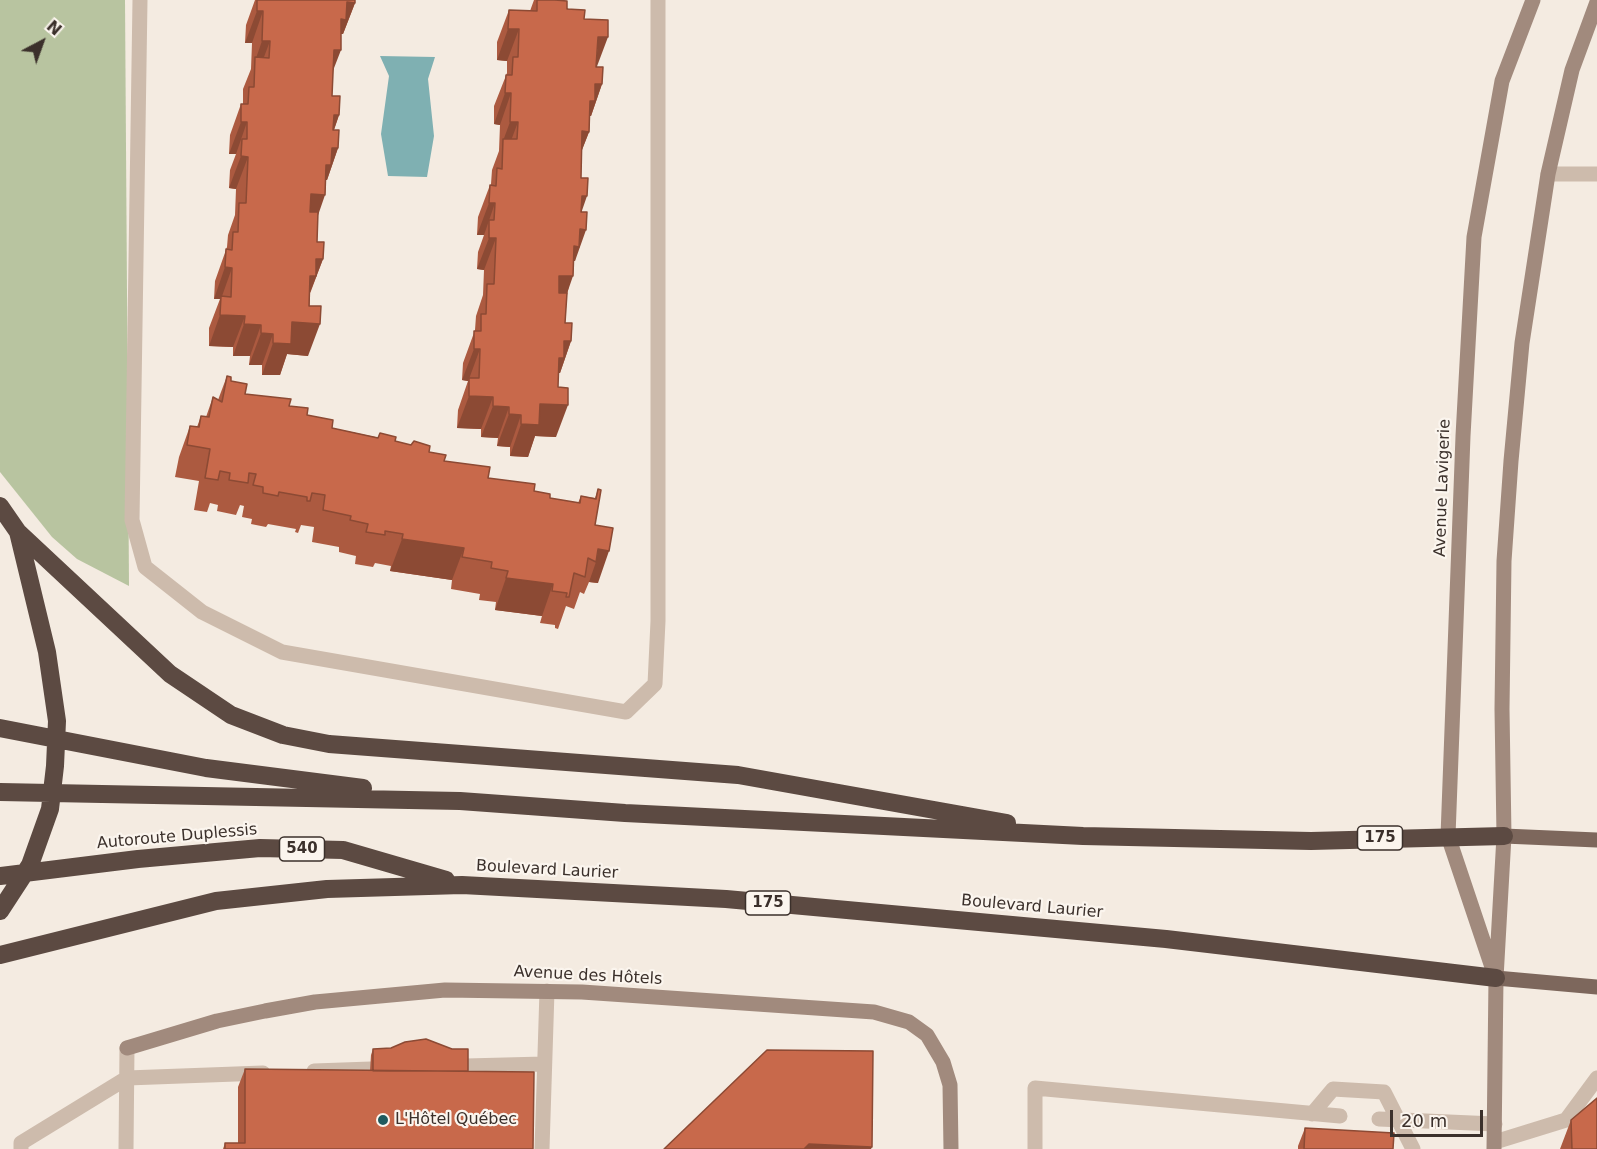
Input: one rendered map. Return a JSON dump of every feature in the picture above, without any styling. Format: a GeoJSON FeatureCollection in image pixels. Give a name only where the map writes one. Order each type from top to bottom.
{"type":"FeatureCollection","features":[{"type":"Feature","properties":{"kind":"highway"},"geometry":{"type":"LineString","coordinates":[[0,506],[18,532],[132,641],[178,681],[231,716],[283,735],[341,745],[738,775],[1083,836]]}},
{"type":"Feature","properties":{"kind":"highway"},"geometry":{"type":"LineString","coordinates":[[0,911],[30,866],[50,809],[55,766],[57,722],[47,652],[18,532]]}},
{"type":"Feature","properties":{"kind":"highway"},"geometry":{"type":"LineString","coordinates":[[0,728],[206,768],[460,801]]}},
{"type":"Feature","properties":{"kind":"highway"},"geometry":{"type":"LineString","coordinates":[[0,792],[198,794],[460,801],[625,813],[1083,836]]}},
{"type":"Feature","properties":{"kind":"highway","name":"175"},"geometry":{"type":"LineString","coordinates":[[1083,836],[1311,841],[1504,836]]}},
{"type":"Feature","properties":{"kind":"highway","name":"Autoroute Duplessis"},"geometry":{"type":"LineString","coordinates":[[0,876],[138,859],[260,848],[343,850],[462,885]]}},
{"type":"Feature","properties":{"kind":"highway"},"geometry":{"type":"LineString","coordinates":[[0,955],[143,917],[216,901],[316,890],[462,885]]}},
{"type":"Feature","properties":{"kind":"highway","name":"Boulevard Laurier"},"geometry":{"type":"LineString","coordinates":[[462,885],[726,899],[1166,939],[1496,978]]}},
{"type":"Feature","properties":{"kind":"main road","name":"175"},"geometry":{"type":"LineString","coordinates":[[1504,836],[1597,840]]}},
{"type":"Feature","properties":{"kind":"main road","name":"Boulevard Laurier"},"geometry":{"type":"LineString","coordinates":[[1496,978],[1597,987]]}},
{"type":"Feature","properties":{"kind":"street","name":"Avenue Lavigerie"},"geometry":{"type":"LineString","coordinates":[[1496,978],[1448,836],[1463,436],[1474,237],[1502,81],[1533,0]]}},
{"type":"Feature","properties":{"kind":"street","name":"Avenue Lavigerie"},"geometry":{"type":"LineString","coordinates":[[1495,1145],[1496,978],[1504,836],[1502,709],[1504,561],[1511,461],[1522,343],[1548,174],[1572,70],[1593,26],[1597,2]]}},
{"type":"Feature","properties":{"kind":"street","name":"Avenue des Hôtels"},"geometry":{"type":"LineString","coordinates":[[127,1048],[217,1021],[315,1002],[445,990],[547,991],[874,1012],[909,1022],[927,1035],[943,1062],[950,1085],[951,1149]]}},
{"type":"Feature","properties":{"kind":"lane"},"geometry":{"type":"LineString","coordinates":[[140,0],[132,520],[145,567],[202,612],[282,652],[626,712],[655,684],[658,621],[658,0]]}},
{"type":"Feature","properties":{"kind":"lane"},"geometry":{"type":"LineString","coordinates":[[1548,174],[1597,174]]}},
{"type":"Feature","properties":{"kind":"lane"},"geometry":{"type":"LineString","coordinates":[[542,1149],[547,991]]}},
{"type":"Feature","properties":{"kind":"lane"},"geometry":{"type":"LineString","coordinates":[[126,1149],[127,1048]]}},
{"type":"Feature","properties":{"kind":"lane"},"geometry":{"type":"LineString","coordinates":[[466,1066],[544,1064]]}},
{"type":"Feature","properties":{"kind":"lane"},"geometry":{"type":"LineString","coordinates":[[301,1071],[371,1069]]}},
{"type":"Feature","properties":{"kind":"lane"},"geometry":{"type":"LineString","coordinates":[[21,1149],[21,1143],[127,1078],[278,1072]]}},
{"type":"Feature","properties":{"kind":"lane"},"geometry":{"type":"LineString","coordinates":[[1495,1145],[1566,1120],[1597,1078]]}},
{"type":"Feature","properties":{"kind":"lane"},"geometry":{"type":"LineString","coordinates":[[1035,1149],[1035,1088],[1340,1116]]}},
{"type":"Feature","properties":{"kind":"lane"},"geometry":{"type":"LineString","coordinates":[[1312,1114],[1333,1089],[1384,1092],[1401,1121],[1413,1149]]}},
{"type":"Feature","properties":{"kind":"lane"},"geometry":{"type":"LineString","coordinates":[[1379,1119],[1495,1124]]}},
{"type":"Feature","properties":{"kind":"green space"},"geometry":{"type":"Polygon","coordinates":[[[0,0],[125,0],[129,586],[77,559],[52,537],[0,472],[0,0]]]}},
{"type":"Feature","properties":{"kind":"water"},"geometry":{"type":"Polygon","coordinates":[[[380,56],[435,57],[428,79],[434,136],[427,177],[388,176],[381,134],[389,76],[380,56]]]}},
{"type":"Feature","properties":{"kind":"building"},"geometry":{"type":"Polygon","coordinates":[[[257,0],[355,0],[355,3],[347,2],[346,20],[341,19],[341,50],[334,50],[332,96],[340,96],[339,115],[334,115],[333,130],[339,130],[338,148],[332,148],[331,165],[326,165],[325,195],[311,194],[310,212],[318,212],[317,242],[324,242],[323,259],[316,259],[316,276],[310,276],[309,306],[321,306],[320,324],[292,322],[291,344],[273,343],[273,334],[261,333],[261,325],[244,324],[245,316],[220,315],[221,296],[231,297],[232,268],[225,267],[226,249],[232,250],[233,232],[238,232],[239,203],[246,203],[248,157],[241,156],[242,139],[247,139],[247,122],[241,122],[241,104],[248,104],[249,87],[254,87],[255,57],[269,58],[270,41],[262,41],[263,11],[257,11],[257,0]]]}},
{"type":"Feature","properties":{"kind":"building"},"geometry":{"type":"Polygon","coordinates":[[[537,0],[567,1],[567,9],[585,10],[584,19],[608,20],[608,37],[598,37],[596,67],[603,67],[602,84],[595,84],[595,101],[590,101],[589,132],[582,131],[581,178],[588,178],[587,196],[582,196],[581,212],[587,212],[586,230],[580,229],[579,247],[574,246],[573,276],[559,276],[559,293],[567,293],[565,323],[572,323],[571,341],[564,341],[564,358],[559,358],[558,387],[568,388],[568,405],[540,404],[539,425],[521,424],[521,415],[509,414],[509,407],[493,406],[493,397],[469,396],[469,378],[479,378],[480,349],[474,349],[474,331],[481,331],[481,314],[486,314],[487,284],[494,284],[496,238],[489,238],[489,220],[494,220],[495,203],[489,203],[490,185],[496,186],[497,168],[502,169],[503,139],[517,139],[518,122],[510,122],[511,93],[505,93],[506,75],[512,75],[513,57],[518,57],[519,29],[508,29],[509,10],[537,11],[537,0]]]}},
{"type":"Feature","properties":{"kind":"building"},"geometry":{"type":"Polygon","coordinates":[[[227,376],[231,377],[231,381],[247,384],[245,394],[291,399],[289,406],[308,408],[307,415],[333,420],[332,428],[378,438],[380,433],[396,437],[395,441],[411,445],[414,441],[430,446],[429,452],[446,455],[444,461],[490,467],[488,478],[535,484],[534,491],[550,494],[550,498],[580,503],[581,496],[596,499],[598,489],[601,490],[595,525],[613,528],[609,551],[598,549],[596,562],[588,558],[585,577],[574,573],[569,597],[566,597],[567,593],[552,591],[553,584],[506,578],[508,571],[491,568],[492,562],[462,557],[464,548],[402,539],[403,534],[385,531],[385,535],[366,532],[368,524],[350,520],[351,516],[323,510],[325,495],[312,493],[310,501],[307,501],[307,497],[279,492],[278,496],[263,493],[263,487],[253,485],[256,474],[249,473],[248,483],[229,480],[230,473],[220,471],[218,480],[205,478],[210,449],[187,445],[190,426],[199,427],[201,416],[209,417],[213,397],[222,402],[227,376]]]}},
{"type":"Feature","properties":{"kind":"building"},"geometry":{"type":"Polygon","coordinates":[[[426,1039],[452,1049],[468,1049],[468,1071],[373,1071],[373,1049],[391,1048],[405,1042],[426,1039]]]}},
{"type":"Feature","properties":{"kind":"building"},"geometry":{"type":"Polygon","coordinates":[[[767,1050],[873,1051],[872,1147],[809,1144],[804,1149],[664,1149],[767,1050]]]}},
{"type":"Feature","properties":{"kind":"building","name":"L'Hôtel Québec"},"geometry":{"type":"Polygon","coordinates":[[[245,1069],[534,1072],[533,1149],[225,1149],[225,1143],[245,1143],[245,1069]]]}},
{"type":"Feature","properties":{"kind":"building"},"geometry":{"type":"Polygon","coordinates":[[[1597,1098],[1597,1149],[1572,1149],[1571,1120],[1597,1098]]]}},
{"type":"Feature","properties":{"kind":"building"},"geometry":{"type":"Polygon","coordinates":[[[1305,1128],[1394,1133],[1393,1149],[1304,1149],[1305,1128]]]}},
{"type":"Feature","properties":{"kind":"place","name":"L'Hôtel Québec"},"geometry":{"type":"Point","coordinates":[383,1120]}}]}
